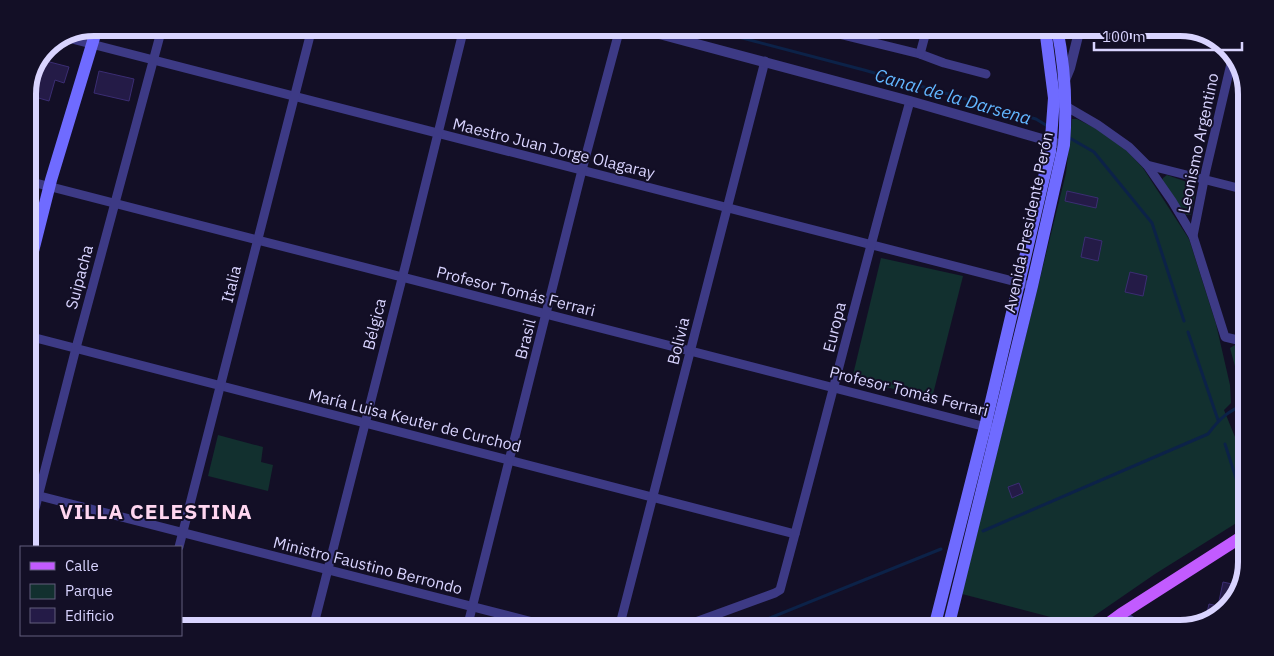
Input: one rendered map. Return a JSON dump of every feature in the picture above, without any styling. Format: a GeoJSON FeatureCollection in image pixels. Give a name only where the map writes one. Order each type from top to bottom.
{"type":"FeatureCollection","features":[{"type":"Feature","properties":{"kind":"main road"},"geometry":{"type":"LineString","coordinates":[[36,241],[50,186],[94,36]]}},
{"type":"Feature","properties":{"kind":"main road"},"geometry":{"type":"LineString","coordinates":[[1046,36],[1054,98]]}},
{"type":"Feature","properties":{"kind":"main road"},"geometry":{"type":"LineString","coordinates":[[1058,36],[1065,80]]}},
{"type":"Feature","properties":{"kind":"main road","name":"Avenida Presidente Perón"},"geometry":{"type":"LineString","coordinates":[[1058,144],[1054,98],[1065,80]]}},
{"type":"Feature","properties":{"kind":"main road","name":"Avenida Presidente Perón"},"geometry":{"type":"LineString","coordinates":[[949,620],[951,591],[1026,285],[1066,107],[1065,80]]}},
{"type":"Feature","properties":{"kind":"main road"},"geometry":{"type":"LineString","coordinates":[[1113,620],[1238,539]]}},
{"type":"Feature","properties":{"kind":"main road","name":"Avenida Presidente Perón"},"geometry":{"type":"LineString","coordinates":[[938,620],[951,591]]}},
{"type":"Feature","properties":{"kind":"street","name":"Suipacha"},"geometry":{"type":"LineString","coordinates":[[36,504],[160,36]]}},
{"type":"Feature","properties":{"kind":"street","name":"Italia"},"geometry":{"type":"LineString","coordinates":[[179,546],[310,36]]}},
{"type":"Feature","properties":{"kind":"street","name":"Bélgica"},"geometry":{"type":"LineString","coordinates":[[315,620],[462,36]]}},
{"type":"Feature","properties":{"kind":"street","name":"Brasil"},"geometry":{"type":"LineString","coordinates":[[469,620],[582,170],[618,36]]}},
{"type":"Feature","properties":{"kind":"street"},"geometry":{"type":"LineString","coordinates":[[668,36],[910,101],[1058,144]]}},
{"type":"Feature","properties":{"kind":"street"},"geometry":{"type":"LineString","coordinates":[[847,36],[920,54],[944,64],[986,74]]}},
{"type":"Feature","properties":{"kind":"street"},"geometry":{"type":"LineString","coordinates":[[920,54],[925,36]]}},
{"type":"Feature","properties":{"kind":"street"},"geometry":{"type":"LineString","coordinates":[[1065,80],[1078,36]]}},
{"type":"Feature","properties":{"kind":"street","name":"Maestro Juan Jorge Olagaray"},"geometry":{"type":"LineString","coordinates":[[75,40],[1026,285]]}},
{"type":"Feature","properties":{"kind":"street","name":"Bolivia"},"geometry":{"type":"LineString","coordinates":[[621,620],[765,61]]}},
{"type":"Feature","properties":{"kind":"street","name":"Leonismo Argentino"},"geometry":{"type":"LineString","coordinates":[[1193,236],[1204,179],[1230,66]]}},
{"type":"Feature","properties":{"kind":"street"},"geometry":{"type":"LineString","coordinates":[[1054,98],[1121,141],[1148,165],[1193,236],[1225,337],[1238,340]]}},
{"type":"Feature","properties":{"kind":"street","name":"Europa"},"geometry":{"type":"LineString","coordinates":[[701,620],[780,590],[835,388],[870,245],[910,101]]}},
{"type":"Feature","properties":{"kind":"street"},"geometry":{"type":"LineString","coordinates":[[1148,165],[1238,188]]}},
{"type":"Feature","properties":{"kind":"street","name":"Profesor Tomás Ferrari"},"geometry":{"type":"LineString","coordinates":[[36,183],[991,428]]}},
{"type":"Feature","properties":{"kind":"street","name":"María Luisa Keuter de Curchod"},"geometry":{"type":"LineString","coordinates":[[36,338],[795,534]]}},
{"type":"Feature","properties":{"kind":"street","name":"Ministro Faustino Berrondo"},"geometry":{"type":"LineString","coordinates":[[38,496],[524,620]]}},
{"type":"Feature","properties":{"kind":"street"},"geometry":{"type":"LineString","coordinates":[[1121,614],[1130,620]]}},
{"type":"Feature","properties":{"kind":"green space"},"geometry":{"type":"Polygon","coordinates":[[[1072,119],[1077,119],[1097,129],[1124,148],[1143,168],[1189,239],[1216,324],[1230,385],[1231,403],[1224,410],[1235,437],[1238,436],[1238,522],[1155,574],[1088,620],[1062,620],[962,594],[1066,173],[1072,119]]]}},
{"type":"Feature","properties":{"kind":"green space"},"geometry":{"type":"Polygon","coordinates":[[[1167,175],[1190,183],[1195,194],[1191,215],[1186,215],[1181,210],[1162,181],[1167,175]]]}},
{"type":"Feature","properties":{"kind":"green space"},"geometry":{"type":"Polygon","coordinates":[[[881,258],[963,276],[932,398],[852,379],[881,258]]]}},
{"type":"Feature","properties":{"kind":"green space"},"geometry":{"type":"Polygon","coordinates":[[[1235,345],[1238,346],[1238,377],[1230,348],[1235,345]]]}},
{"type":"Feature","properties":{"kind":"green space"},"geometry":{"type":"Polygon","coordinates":[[[218,435],[263,447],[261,462],[273,465],[268,491],[208,476],[218,435]]]}},
{"type":"Feature","properties":{"kind":"building"},"geometry":{"type":"Polygon","coordinates":[[[47,61],[69,67],[64,83],[55,80],[49,101],[36,97],[38,79],[47,61]]]}},
{"type":"Feature","properties":{"kind":"building"},"geometry":{"type":"Polygon","coordinates":[[[99,71],[134,79],[129,101],[94,93],[99,71]]]}},
{"type":"Feature","properties":{"kind":"building"},"geometry":{"type":"Polygon","coordinates":[[[1067,191],[1098,198],[1096,208],[1065,201],[1067,191]]]}},
{"type":"Feature","properties":{"kind":"building"},"geometry":{"type":"Polygon","coordinates":[[[1085,237],[1102,241],[1098,261],[1081,257],[1085,237]]]}},
{"type":"Feature","properties":{"kind":"building"},"geometry":{"type":"Polygon","coordinates":[[[1130,272],[1147,276],[1143,296],[1125,292],[1130,272]]]}},
{"type":"Feature","properties":{"kind":"building"},"geometry":{"type":"Polygon","coordinates":[[[1019,483],[1023,493],[1012,498],[1008,487],[1019,483]]]}},
{"type":"Feature","properties":{"kind":"building"},"geometry":{"type":"Polygon","coordinates":[[[1223,582],[1233,584],[1228,594],[1218,605],[1223,582]]]}},
{"type":"Feature","properties":{"kind":"building"},"geometry":{"type":"Polygon","coordinates":[[[1209,604],[1217,606],[1207,613],[1209,604]]]}},
{"type":"Feature","properties":{"kind":"waterway","name":"Canal de la Darsena"},"geometry":{"type":"LineString","coordinates":[[734,36],[864,70],[1036,119],[1049,127]]}},
{"type":"Feature","properties":{"kind":"waterway","name":"Canal de la Darsena"},"geometry":{"type":"LineString","coordinates":[[1068,137],[1094,152],[1152,223],[1184,321]]}},
{"type":"Feature","properties":{"kind":"waterway","name":"Canal de la Darsena"},"geometry":{"type":"LineString","coordinates":[[1188,332],[1218,420]]}},
{"type":"Feature","properties":{"kind":"waterway"},"geometry":{"type":"LineString","coordinates":[[983,531],[1208,434],[1216,424],[1238,407]]}},
{"type":"Feature","properties":{"kind":"waterway","name":"Canal de la Darsena"},"geometry":{"type":"LineString","coordinates":[[1225,444],[1238,484]]}},
{"type":"Feature","properties":{"kind":"waterway"},"geometry":{"type":"LineString","coordinates":[[765,620],[941,549]]}},
{"type":"Feature","properties":{"kind":"district","name":"VILLA CELESTINA"},"geometry":{"type":"Point","coordinates":[156,512]}}]}
